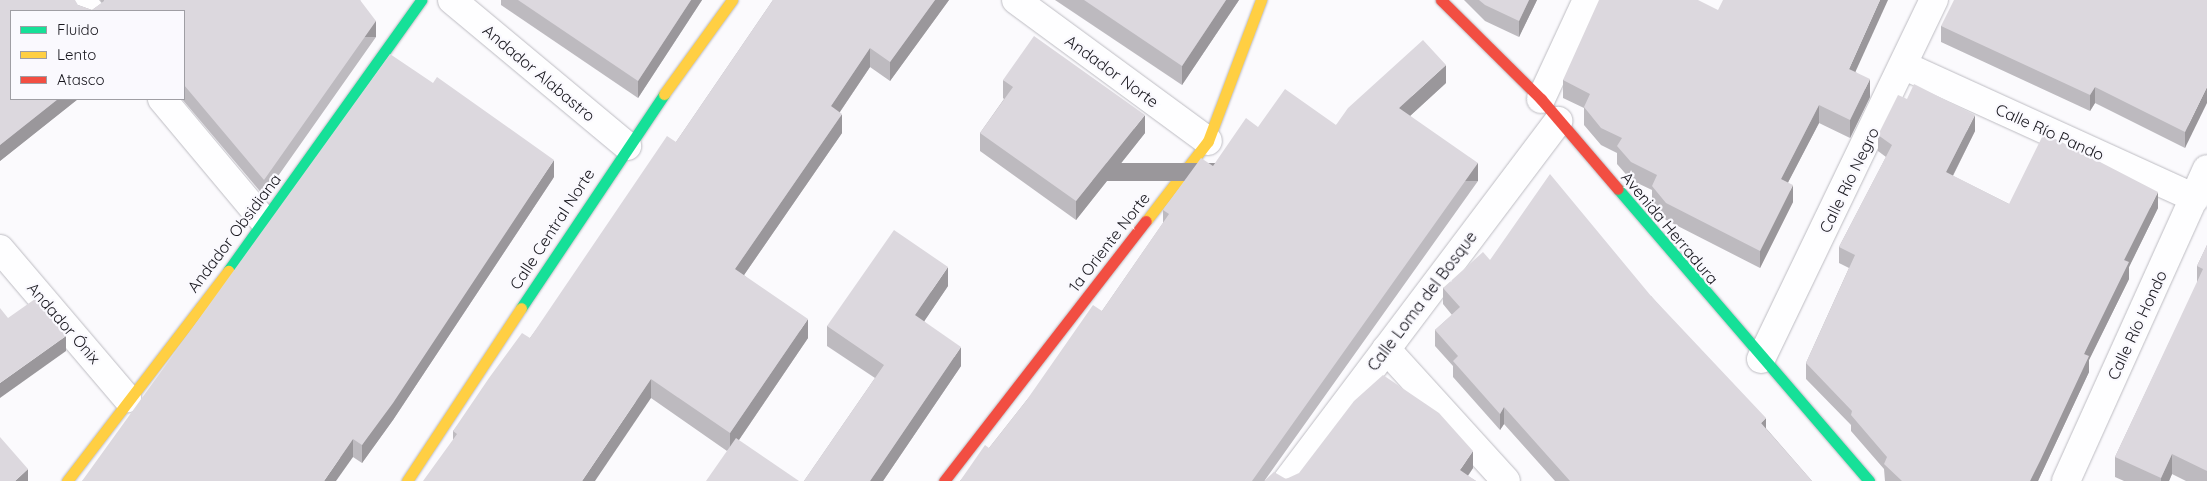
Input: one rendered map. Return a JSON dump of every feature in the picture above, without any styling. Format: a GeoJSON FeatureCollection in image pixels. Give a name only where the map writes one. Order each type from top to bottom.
{"type":"FeatureCollection","features":[{"type":"Feature","properties":{"kind":"street"},"geometry":{"type":"LineString","coordinates":[[81,0],[89,10]]}},
{"type":"Feature","properties":{"kind":"street","name":"Andador Obsidiana"},"geometry":{"type":"LineString","coordinates":[[67,481],[128,398],[265,222],[421,0]]}},
{"type":"Feature","properties":{"kind":"street","name":"Andador Alabastro"},"geometry":{"type":"LineString","coordinates":[[452,0],[627,146]]}},
{"type":"Feature","properties":{"kind":"street","name":"Calle Central Norte"},"geometry":{"type":"LineString","coordinates":[[407,481],[627,146],[732,0]]}},
{"type":"Feature","properties":{"kind":"street","name":"Andador Norte"},"geometry":{"type":"LineString","coordinates":[[1016,0],[1208,141]]}},
{"type":"Feature","properties":{"kind":"street","name":"1a Oriente Norte"},"geometry":{"type":"LineString","coordinates":[[944,481],[1208,141],[1261,0]]}},
{"type":"Feature","properties":{"kind":"street","name":"Avenida Herradura"},"geometry":{"type":"LineString","coordinates":[[1441,0],[1541,99],[1761,359],[1869,481]]}},
{"type":"Feature","properties":{"kind":"street"},"geometry":{"type":"LineString","coordinates":[[1541,99],[1587,0]]}},
{"type":"Feature","properties":{"kind":"street","name":"Calle Río Negro"},"geometry":{"type":"LineString","coordinates":[[1761,359],[1905,66],[1934,0]]}},
{"type":"Feature","properties":{"kind":"street","name":"Calle Río Pando"},"geometry":{"type":"LineString","coordinates":[[1905,66],[2195,198]]}},
{"type":"Feature","properties":{"kind":"street"},"geometry":{"type":"LineString","coordinates":[[163,100],[265,222]]}},
{"type":"Feature","properties":{"kind":"street","name":"Calle Loma del Bosque"},"geometry":{"type":"LineString","coordinates":[[1287,481],[1558,121]]}},
{"type":"Feature","properties":{"kind":"street","name":"Calle Río Hondo"},"geometry":{"type":"LineString","coordinates":[[2066,481],[2207,168]]}},
{"type":"Feature","properties":{"kind":"street","name":"Andador Ónix"},"geometry":{"type":"LineString","coordinates":[[0,249],[128,398]]}},
{"type":"Feature","properties":{"kind":"street"},"geometry":{"type":"LineString","coordinates":[[1386,349],[1506,481]]}},
{"type":"Feature","properties":{"kind":"building"},"geometry":{"type":"Polygon","coordinates":[[[0,0],[75,0],[78,5],[92,10],[10,10],[10,100],[57,100],[0,145],[0,0]]]}},
{"type":"Feature","properties":{"kind":"building"},"geometry":{"type":"Polygon","coordinates":[[[104,0],[360,0],[376,21],[264,180],[185,86],[185,10],[92,10],[104,0]]]}},
{"type":"Feature","properties":{"kind":"building"},"geometry":{"type":"Polygon","coordinates":[[[518,0],[691,0],[638,81],[518,0]]]}},
{"type":"Feature","properties":{"kind":"building"},"geometry":{"type":"Polygon","coordinates":[[[773,0],[935,0],[890,62],[870,48],[831,106],[842,114],[735,269],[808,319],[730,433],[651,379],[582,481],[423,481],[457,434],[453,431],[489,378],[522,333],[530,338],[667,136],[676,142],[773,0]]]}},
{"type":"Feature","properties":{"kind":"building"},"geometry":{"type":"Polygon","coordinates":[[[1084,0],[1226,0],[1182,66],[1084,0]]]}},
{"type":"Feature","properties":{"kind":"building"},"geometry":{"type":"Polygon","coordinates":[[[1479,0],[1529,0],[1519,21],[1485,5],[1479,0]]]}},
{"type":"Feature","properties":{"kind":"building"},"geometry":{"type":"Polygon","coordinates":[[[1599,0],[1698,0],[1718,10],[1723,0],[1880,0],[1849,69],[1870,79],[1850,120],[1819,105],[1781,179],[1793,185],[1760,251],[1666,203],[1652,186],[1657,175],[1631,162],[1617,146],[1622,138],[1601,128],[1584,107],[1590,94],[1563,80],[1599,0]]]}},
{"type":"Feature","properties":{"kind":"building"},"geometry":{"type":"Polygon","coordinates":[[[1954,0],[2207,0],[2207,87],[2185,132],[2095,87],[2090,95],[1941,26],[1954,0]]]}},
{"type":"Feature","properties":{"kind":"building"},"geometry":{"type":"Polygon","coordinates":[[[1034,36],[1145,115],[1076,201],[980,133],[1013,87],[1003,80],[1034,36]]]}},
{"type":"Feature","properties":{"kind":"building"},"geometry":{"type":"Polygon","coordinates":[[[1423,40],[1446,65],[1399,108],[1478,163],[1252,481],[960,481],[985,445],[989,448],[1026,401],[1093,305],[1102,311],[1169,214],[1163,210],[1201,158],[1213,166],[1246,118],[1258,127],[1285,89],[1336,125],[1348,108],[1423,40]]]}},
{"type":"Feature","properties":{"kind":"building"},"geometry":{"type":"Polygon","coordinates":[[[390,54],[433,83],[437,77],[554,160],[393,403],[362,445],[353,439],[324,481],[82,481],[390,54]]]}},
{"type":"Feature","properties":{"kind":"building"},"geometry":{"type":"Polygon","coordinates":[[[1914,84],[1975,115],[1946,172],[2009,204],[2044,133],[2158,192],[2124,260],[2129,262],[2084,354],[2089,356],[2030,481],[1902,481],[1884,464],[1887,457],[1851,415],[1852,411],[1806,363],[1855,255],[1839,247],[1892,145],[1878,135],[1898,95],[1907,99],[1914,84]]]}},
{"type":"Feature","properties":{"kind":"building"},"geometry":{"type":"Polygon","coordinates":[[[1550,174],[1651,296],[1766,418],[1761,423],[1812,481],[1570,481],[1504,407],[1500,414],[1453,361],[1458,356],[1435,330],[1460,307],[1443,288],[1483,252],[1490,260],[1550,174]]]}},
{"type":"Feature","properties":{"kind":"building"},"geometry":{"type":"Polygon","coordinates":[[[894,230],[948,267],[915,315],[961,347],[870,481],[804,481],[884,365],[827,326],[894,230]]]}},
{"type":"Feature","properties":{"kind":"building"},"geometry":{"type":"Polygon","coordinates":[[[2207,245],[2207,471],[2172,454],[2161,478],[2115,457],[2203,269],[2197,266],[2207,245]]]}},
{"type":"Feature","properties":{"kind":"building"},"geometry":{"type":"Polygon","coordinates":[[[35,299],[66,336],[0,383],[0,308],[8,318],[35,299]]]}},
{"type":"Feature","properties":{"kind":"building"},"geometry":{"type":"Polygon","coordinates":[[[1383,375],[1439,413],[1473,451],[1460,470],[1476,481],[1264,481],[1274,472],[1286,479],[1299,473],[1354,401],[1383,375]]]}},
{"type":"Feature","properties":{"kind":"building"},"geometry":{"type":"Polygon","coordinates":[[[0,437],[28,469],[15,481],[0,481],[0,437]]]}},
{"type":"Feature","properties":{"kind":"building"},"geometry":{"type":"Polygon","coordinates":[[[736,438],[799,481],[706,481],[736,438]]]}},
{"type":"Feature","properties":{"kind":"traffic: fast"},"geometry":{"type":"LineString","coordinates":[[228,271],[421,0]]}},
{"type":"Feature","properties":{"kind":"traffic: fast"},"geometry":{"type":"LineString","coordinates":[[521,308],[664,94]]}},
{"type":"Feature","properties":{"kind":"traffic: fast"},"geometry":{"type":"LineString","coordinates":[[1618,189],[1869,481]]}},
{"type":"Feature","properties":{"kind":"traffic: slow"},"geometry":{"type":"LineString","coordinates":[[664,94],[732,0]]}},
{"type":"Feature","properties":{"kind":"traffic: slow"},"geometry":{"type":"LineString","coordinates":[[1146,221],[1208,141],[1261,0]]}},
{"type":"Feature","properties":{"kind":"traffic: slow"},"geometry":{"type":"LineString","coordinates":[[67,481],[228,271]]}},
{"type":"Feature","properties":{"kind":"traffic: slow"},"geometry":{"type":"LineString","coordinates":[[407,481],[521,308]]}},
{"type":"Feature","properties":{"kind":"traffic: jam"},"geometry":{"type":"LineString","coordinates":[[1441,0],[1541,99],[1618,189]]}},
{"type":"Feature","properties":{"kind":"traffic: jam"},"geometry":{"type":"LineString","coordinates":[[944,481],[1146,221]]}}]}
